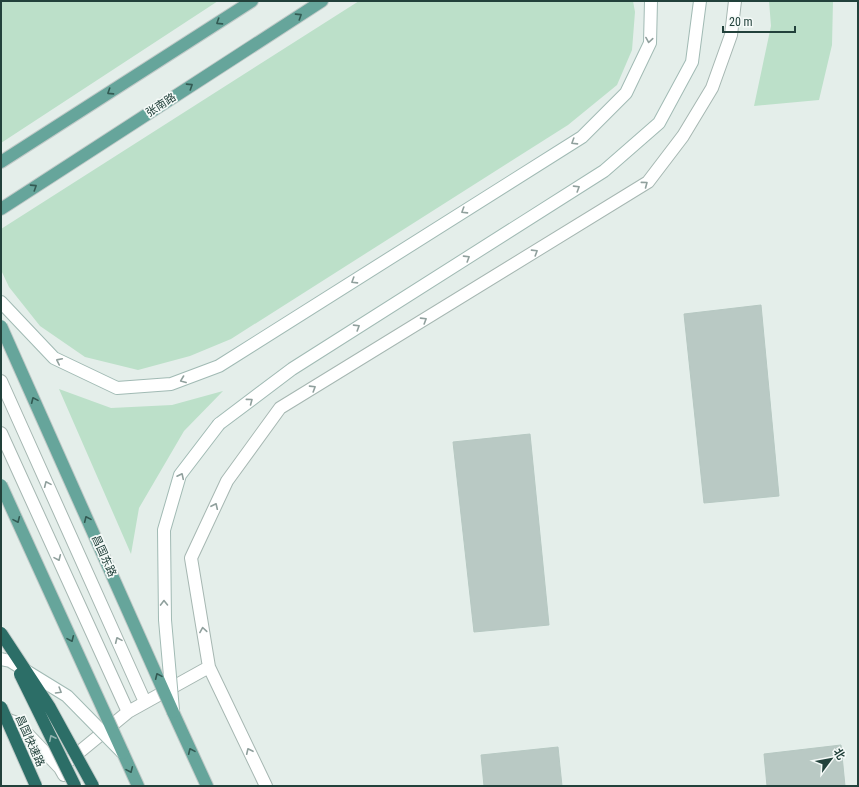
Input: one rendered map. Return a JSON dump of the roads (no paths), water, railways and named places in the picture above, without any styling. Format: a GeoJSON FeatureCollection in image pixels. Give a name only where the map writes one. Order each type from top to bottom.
{"type":"FeatureCollection","features":[{"type":"Feature","properties":{"kind":"highway"},"geometry":{"type":"LineString","coordinates":[[1,634],[75,786]]}},
{"type":"Feature","properties":{"kind":"highway"},"geometry":{"type":"LineString","coordinates":[[1,634],[48,706],[92,786]]}},
{"type":"Feature","properties":{"kind":"highway","name":"昌国快速路"},"geometry":{"type":"LineString","coordinates":[[1,707],[36,786]]}},
{"type":"Feature","properties":{"kind":"main road"},"geometry":{"type":"LineString","coordinates":[[1,162],[252,1]]}},
{"type":"Feature","properties":{"kind":"main road","name":"张南路"},"geometry":{"type":"LineString","coordinates":[[1,209],[322,1]]}},
{"type":"Feature","properties":{"kind":"main road"},"geometry":{"type":"LineString","coordinates":[[1,302],[54,358],[117,388],[171,384],[219,366],[582,137],[626,93],[650,42],[651,1]]}},
{"type":"Feature","properties":{"kind":"main road"},"geometry":{"type":"LineString","coordinates":[[173,712],[165,620],[164,530],[180,475],[219,424],[292,369],[604,171],[654,128],[659,123],[692,62],[700,1]]}},
{"type":"Feature","properties":{"kind":"main road"},"geometry":{"type":"LineString","coordinates":[[266,786],[209,667],[191,558],[227,481],[280,408],[648,182],[683,136],[712,88],[731,36],[735,1]]}},
{"type":"Feature","properties":{"kind":"main road","name":"昌国东路"},"geometry":{"type":"LineString","coordinates":[[1,326],[207,786]]}},
{"type":"Feature","properties":{"kind":"main road"},"geometry":{"type":"LineString","coordinates":[[1,381],[145,702]]}},
{"type":"Feature","properties":{"kind":"main road"},"geometry":{"type":"LineString","coordinates":[[1,433],[128,712]]}},
{"type":"Feature","properties":{"kind":"main road"},"geometry":{"type":"LineString","coordinates":[[1,485],[138,786]]}},
{"type":"Feature","properties":{"kind":"main road"},"geometry":{"type":"LineString","coordinates":[[1,659],[10,661],[67,696],[123,754]]}},
{"type":"Feature","properties":{"kind":"main road"},"geometry":{"type":"LineString","coordinates":[[60,768],[128,712],[209,667]]}},
{"type":"Feature","properties":{"kind":"main road"},"geometry":{"type":"LineString","coordinates":[[1,717],[16,724],[60,768],[69,786]]}}]}
